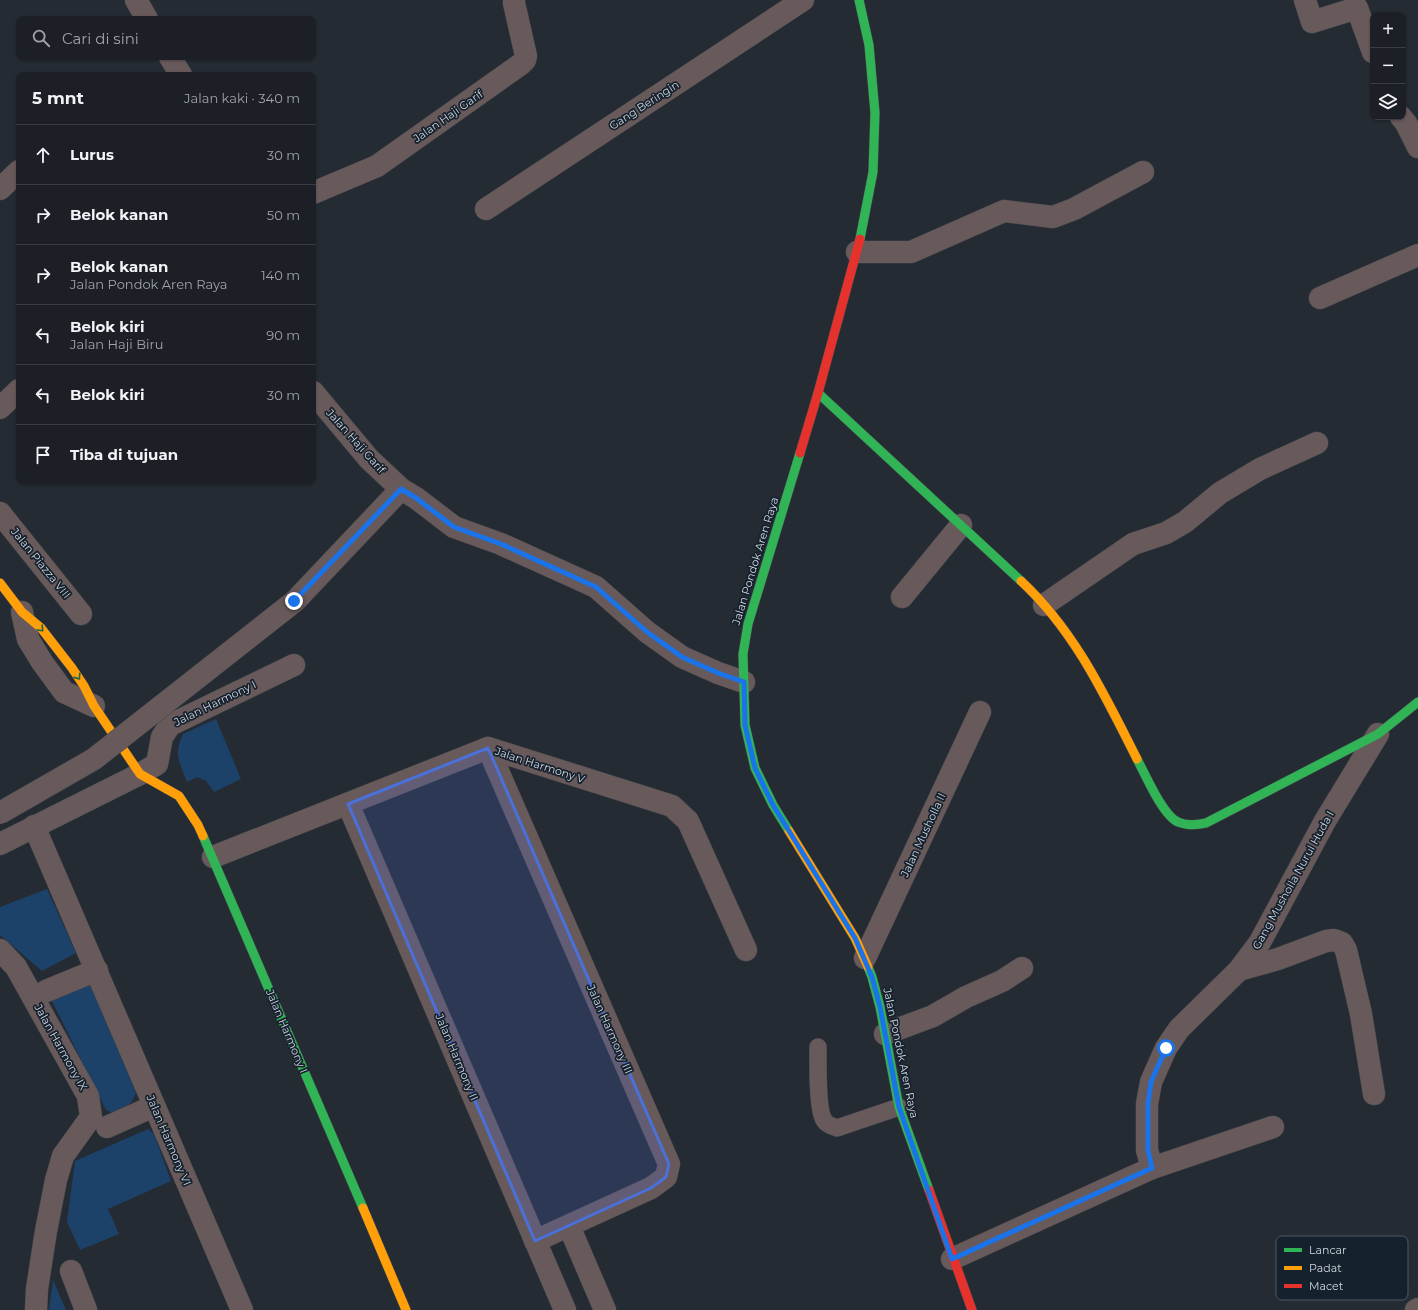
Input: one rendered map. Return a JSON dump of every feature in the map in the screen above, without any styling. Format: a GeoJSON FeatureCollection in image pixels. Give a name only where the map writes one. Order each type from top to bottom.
{"type":"FeatureCollection","features":[{"type":"Feature","properties":{"kind":"street"},"geometry":{"type":"LineString","coordinates":[[136,0],[145,16]]}},
{"type":"Feature","properties":{"kind":"street","name":"Jalan Haji Garif"},"geometry":{"type":"LineString","coordinates":[[316,192],[377,166],[521,64],[525,60],[526,56],[514,0]]}},
{"type":"Feature","properties":{"kind":"street","name":"Gang Beringin"},"geometry":{"type":"LineString","coordinates":[[486,209],[803,0]]}},
{"type":"Feature","properties":{"kind":"street","name":"Jalan Pondok Aren Raya"},"geometry":{"type":"LineString","coordinates":[[859,0],[869,45],[876,113],[873,172],[857,252],[818,393],[748,624],[743,654],[745,725],[755,768],[773,805],[855,938],[865,958],[876,992],[899,1107],[952,1259],[972,1310]]}},
{"type":"Feature","properties":{"kind":"street"},"geometry":{"type":"LineString","coordinates":[[1305,0],[1312,22],[1357,8],[1372,48]]}},
{"type":"Feature","properties":{"kind":"street"},"geometry":{"type":"LineString","coordinates":[[172,60],[179,72]]}},
{"type":"Feature","properties":{"kind":"street"},"geometry":{"type":"LineString","coordinates":[[1404,120],[1418,147]]}},
{"type":"Feature","properties":{"kind":"street"},"geometry":{"type":"LineString","coordinates":[[857,252],[911,252],[1004,211],[1053,217],[1074,209],[1143,172]]}},
{"type":"Feature","properties":{"kind":"street"},"geometry":{"type":"LineString","coordinates":[[0,189],[16,175]]}},
{"type":"Feature","properties":{"kind":"street"},"geometry":{"type":"LineString","coordinates":[[1320,298],[1418,255]]}},
{"type":"Feature","properties":{"kind":"street"},"geometry":{"type":"LineString","coordinates":[[0,408],[16,393]]}},
{"type":"Feature","properties":{"kind":"street"},"geometry":{"type":"LineString","coordinates":[[818,393],[1035,594],[1066,632],[1093,673],[1162,807],[1177,822],[1194,825],[1206,823],[1378,734],[1418,702]]}},
{"type":"Feature","properties":{"kind":"street","name":"Jalan Haji Garif"},"geometry":{"type":"LineString","coordinates":[[316,396],[369,459],[401,489],[416,498],[454,527],[501,544],[596,587],[647,632],[682,657],[718,673],[744,682]]}},
{"type":"Feature","properties":{"kind":"street"},"geometry":{"type":"LineString","coordinates":[[1044,605],[1133,544],[1166,533],[1185,522],[1220,493],[1260,469],[1316,443]]}},
{"type":"Feature","properties":{"kind":"street"},"geometry":{"type":"LineString","coordinates":[[0,813],[94,759],[294,601],[401,489]]}},
{"type":"Feature","properties":{"kind":"street","name":"Jalan Piazza VIII"},"geometry":{"type":"LineString","coordinates":[[0,513],[81,614]]}},
{"type":"Feature","properties":{"kind":"street"},"geometry":{"type":"LineString","coordinates":[[902,597],[961,525]]}},
{"type":"Feature","properties":{"kind":"street","name":"Jalan Harmony I"},"geometry":{"type":"LineString","coordinates":[[0,583],[22,612],[28,638],[42,662],[64,692],[94,706],[140,774],[179,796],[198,825],[213,856],[406,1310]]}},
{"type":"Feature","properties":{"kind":"street","name":"Jalan Harmony I"},"geometry":{"type":"LineString","coordinates":[[0,844],[157,764],[162,737],[170,725],[294,665]]}},
{"type":"Feature","properties":{"kind":"street","name":"Jalan Musholla II"},"geometry":{"type":"LineString","coordinates":[[865,958],[980,712]]}},
{"type":"Feature","properties":{"kind":"street","name":"Gang Musholla Nurul Huda I"},"geometry":{"type":"LineString","coordinates":[[1152,1168],[1148,1150],[1148,1104],[1151,1082],[1166,1048],[1179,1029],[1239,970],[1260,942],[1325,821],[1378,734]]}},
{"type":"Feature","properties":{"kind":"street","name":"Jalan Harmony V"},"geometry":{"type":"LineString","coordinates":[[213,856],[488,748],[672,806],[688,821],[746,950]]}},
{"type":"Feature","properties":{"kind":"street","name":"Jalan Harmony III"},"geometry":{"type":"LineString","coordinates":[[488,748],[669,1164],[666,1177],[652,1188],[536,1241]]}},
{"type":"Feature","properties":{"kind":"street","name":"Jalan Harmony II"},"geometry":{"type":"LineString","coordinates":[[348,804],[536,1241],[563,1309]]}},
{"type":"Feature","properties":{"kind":"street","name":"Jalan Harmony VI"},"geometry":{"type":"LineString","coordinates":[[34,826],[242,1310]]}},
{"type":"Feature","properties":{"kind":"street"},"geometry":{"type":"LineString","coordinates":[[1239,970],[1278,959],[1326,941],[1334,940],[1342,943],[1346,950],[1361,1014],[1374,1094]]}},
{"type":"Feature","properties":{"kind":"street","name":"Jalan Harmony IX"},"geometry":{"type":"LineString","coordinates":[[0,950],[16,967],[88,1096],[91,1117],[63,1156],[56,1180],[37,1289],[36,1310]]}},
{"type":"Feature","properties":{"kind":"street"},"geometry":{"type":"LineString","coordinates":[[885,1034],[934,1016],[966,997],[1002,981],[1022,968]]}},
{"type":"Feature","properties":{"kind":"street"},"geometry":{"type":"LineString","coordinates":[[46,991],[97,970]]}},
{"type":"Feature","properties":{"kind":"street"},"geometry":{"type":"LineString","coordinates":[[108,1127],[154,1106]]}},
{"type":"Feature","properties":{"kind":"street"},"geometry":{"type":"LineString","coordinates":[[952,1259],[1152,1168],[1272,1127]]}},
{"type":"Feature","properties":{"kind":"street"},"geometry":{"type":"LineString","coordinates":[[569,1226],[605,1310]]}},
{"type":"Feature","properties":{"kind":"street"},"geometry":{"type":"LineString","coordinates":[[71,1271],[86,1310]]}},
{"type":"Feature","properties":{"kind":"lane"},"geometry":{"type":"LineString","coordinates":[[818,1047],[820,1108],[824,1120],[830,1126],[837,1128],[899,1107]]}},
{"type":"Feature","properties":{"kind":"highlighted area"},"geometry":{"type":"Polygon","coordinates":[[[488,748],[669,1164],[666,1177],[651,1188],[535,1241],[348,804],[488,748]]]}},
{"type":"Feature","properties":{"kind":"shaded area"},"geometry":{"type":"Polygon","coordinates":[[[216,719],[241,779],[214,792],[206,781],[197,777],[187,782],[180,764],[178,747],[183,734],[216,719]]]}},
{"type":"Feature","properties":{"kind":"shaded area"},"geometry":{"type":"Polygon","coordinates":[[[47,889],[76,953],[42,971],[0,935],[0,907],[47,889]]]}},
{"type":"Feature","properties":{"kind":"shaded area"},"geometry":{"type":"Polygon","coordinates":[[[90,983],[136,1093],[131,1103],[113,1113],[106,1110],[51,999],[90,983]]]}},
{"type":"Feature","properties":{"kind":"shaded area"},"geometry":{"type":"Polygon","coordinates":[[[148,1129],[154,1134],[171,1181],[108,1209],[119,1234],[80,1250],[67,1222],[75,1161],[148,1129]]]}},
{"type":"Feature","properties":{"kind":"shaded area"},"geometry":{"type":"Polygon","coordinates":[[[53,1280],[66,1310],[49,1310],[53,1280]]]}},
{"type":"Feature","properties":{"kind":"traffic: fast"},"geometry":{"type":"LineString","coordinates":[[859,0],[869,45],[875,113],[873,172],[860,239]]}},
{"type":"Feature","properties":{"kind":"traffic: fast"},"geometry":{"type":"LineString","coordinates":[[818,393],[1021,581]]}},
{"type":"Feature","properties":{"kind":"traffic: fast"},"geometry":{"type":"LineString","coordinates":[[789,831],[773,805],[755,768],[745,725],[743,654],[748,624],[800,453]]}},
{"type":"Feature","properties":{"kind":"traffic: fast"},"geometry":{"type":"LineString","coordinates":[[1137,759],[1155,794],[1166,812],[1172,818],[1185,824],[1203,824],[1378,734],[1418,702]]}},
{"type":"Feature","properties":{"kind":"traffic: fast"},"geometry":{"type":"LineString","coordinates":[[203,836],[363,1208]]}},
{"type":"Feature","properties":{"kind":"traffic: fast"},"geometry":{"type":"LineString","coordinates":[[868,967],[880,1007],[899,1107],[929,1190]]}},
{"type":"Feature","properties":{"kind":"traffic: slow"},"geometry":{"type":"LineString","coordinates":[[1021,581],[1040,600],[1073,643],[1100,688],[1137,759]]}},
{"type":"Feature","properties":{"kind":"traffic: slow"},"geometry":{"type":"LineString","coordinates":[[0,583],[22,612],[41,628],[72,668],[84,686],[94,706],[140,774],[179,796],[198,825],[203,836]]}},
{"type":"Feature","properties":{"kind":"traffic: slow"},"geometry":{"type":"LineString","coordinates":[[789,831],[855,938],[868,967]]}},
{"type":"Feature","properties":{"kind":"traffic: slow"},"geometry":{"type":"LineString","coordinates":[[363,1208],[406,1310]]}},
{"type":"Feature","properties":{"kind":"traffic: jam"},"geometry":{"type":"LineString","coordinates":[[800,453],[860,239]]}},
{"type":"Feature","properties":{"kind":"traffic: jam"},"geometry":{"type":"LineString","coordinates":[[929,1190],[972,1310]]}},
{"type":"Feature","properties":{"kind":"route"},"geometry":{"type":"LineString","coordinates":[[294,601],[401,489],[416,498],[454,527],[501,544],[596,587],[647,632],[682,657],[718,673],[744,682],[745,725],[755,768],[773,805],[855,938],[872,977],[880,1007],[899,1107],[952,1259],[1152,1168],[1148,1150],[1148,1104],[1151,1082],[1166,1048]]}}]}
